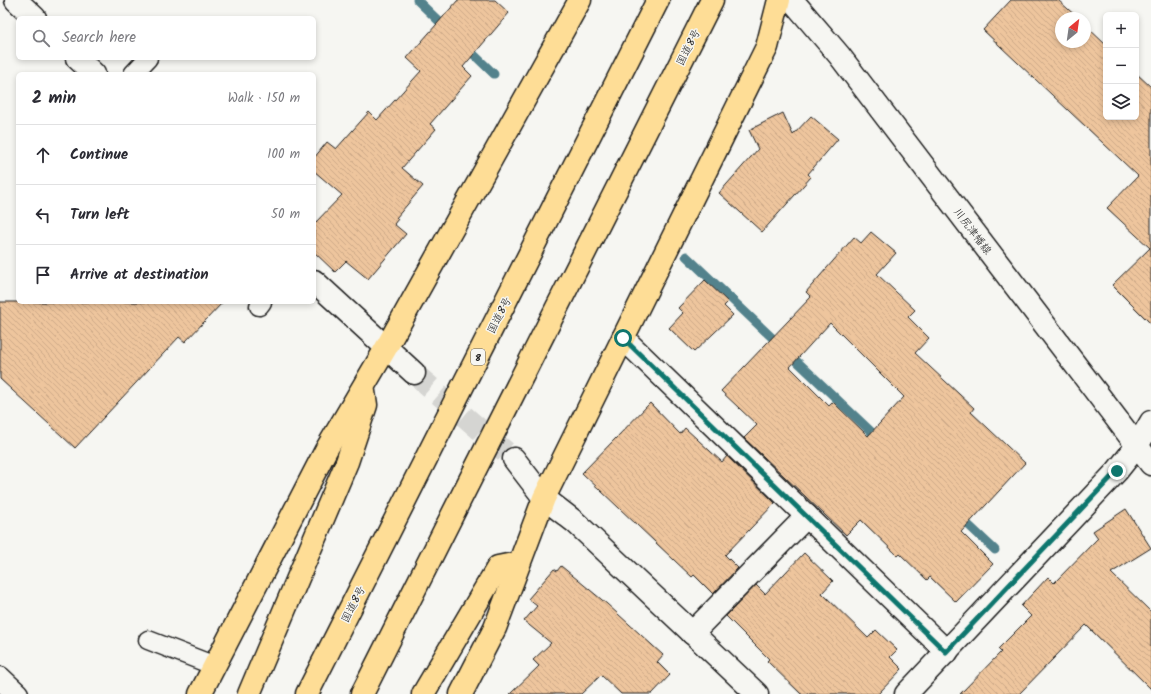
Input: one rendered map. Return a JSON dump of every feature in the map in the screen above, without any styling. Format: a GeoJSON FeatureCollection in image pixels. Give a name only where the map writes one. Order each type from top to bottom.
{"type":"FeatureCollection","features":[{"type":"Feature","properties":{"kind":"highway"},"geometry":{"type":"LineString","coordinates":[[200,694],[326,450],[386,348],[580,0]]}},
{"type":"Feature","properties":{"kind":"highway","name":"国道8号"},"geometry":{"type":"LineString","coordinates":[[307,694],[658,0]]}},
{"type":"Feature","properties":{"kind":"highway","name":"国道8号"},"geometry":{"type":"LineString","coordinates":[[362,694],[712,0]]}},
{"type":"Feature","properties":{"kind":"highway"},"geometry":{"type":"LineString","coordinates":[[461,694],[495,628],[518,563],[544,498],[767,47],[779,0]]}},
{"type":"Feature","properties":{"kind":"highway"},"geometry":{"type":"LineString","coordinates":[[249,694],[347,462],[366,405],[363,387]]}},
{"type":"Feature","properties":{"kind":"highway"},"geometry":{"type":"LineString","coordinates":[[423,694],[498,567],[518,563]]}},
{"type":"Feature","properties":{"kind":"street"},"geometry":{"type":"LineString","coordinates":[[16,0],[33,16]]}},
{"type":"Feature","properties":{"kind":"street","name":"川尻津幡線"},"geometry":{"type":"LineString","coordinates":[[792,0],[839,55],[1151,464]]}},
{"type":"Feature","properties":{"kind":"street"},"geometry":{"type":"LineString","coordinates":[[79,60],[92,72]]}},
{"type":"Feature","properties":{"kind":"street"},"geometry":{"type":"LineString","coordinates":[[316,283],[414,373]]}},
{"type":"Feature","properties":{"kind":"street"},"geometry":{"type":"LineString","coordinates":[[623,338],[946,652]]}},
{"type":"Feature","properties":{"kind":"street"},"geometry":{"type":"LineString","coordinates":[[906,694],[1117,471],[1137,446],[1151,422]]}},
{"type":"Feature","properties":{"kind":"street"},"geometry":{"type":"LineString","coordinates":[[514,459],[544,498],[575,522],[757,694]]}},
{"type":"Feature","properties":{"kind":"street"},"geometry":{"type":"LineString","coordinates":[[692,633],[807,516]]}},
{"type":"Feature","properties":{"kind":"street"},"geometry":{"type":"LineString","coordinates":[[0,678],[17,694]]}},
{"type":"Feature","properties":{"kind":"lane"},"geometry":{"type":"LineString","coordinates":[[135,72],[146,60]]}},
{"type":"Feature","properties":{"kind":"lane"},"geometry":{"type":"LineString","coordinates":[[148,640],[215,666]]}},
{"type":"Feature","properties":{"kind":"building"},"geometry":{"type":"Polygon","coordinates":[[[458,0],[495,0],[509,13],[463,67],[472,76],[430,124],[436,129],[402,168],[423,186],[396,218],[398,219],[394,224],[406,234],[368,279],[346,261],[335,272],[316,254],[316,222],[342,195],[316,173],[316,156],[327,142],[336,149],[369,112],[377,120],[421,71],[407,58],[458,0]]]}},
{"type":"Feature","properties":{"kind":"building"},"geometry":{"type":"Polygon","coordinates":[[[1011,0],[1058,0],[1071,12],[1055,12],[1055,48],[1091,48],[1091,31],[1103,42],[1103,120],[1139,120],[1139,76],[1151,87],[1151,324],[1112,285],[1150,248],[1107,208],[1138,176],[983,30],[1011,0]]]}},
{"type":"Feature","properties":{"kind":"building"},"geometry":{"type":"Polygon","coordinates":[[[783,113],[793,135],[811,116],[838,139],[808,174],[811,177],[762,232],[719,193],[758,149],[749,130],[783,113]]]}},
{"type":"Feature","properties":{"kind":"building"},"geometry":{"type":"Polygon","coordinates":[[[871,232],[896,253],[877,274],[915,310],[908,317],[929,338],[915,353],[974,408],[971,412],[1025,463],[961,532],[993,564],[956,602],[930,577],[927,580],[900,554],[898,556],[861,520],[846,535],[744,438],[757,425],[721,391],[811,297],[806,292],[854,237],[861,243],[871,232]],[[830,323],[790,367],[829,406],[833,402],[868,436],[904,397],[830,323]]]}},
{"type":"Feature","properties":{"kind":"building"},"geometry":{"type":"Polygon","coordinates":[[[705,280],[728,302],[724,306],[733,315],[694,352],[669,328],[683,313],[678,308],[705,280]]]}},
{"type":"Feature","properties":{"kind":"building"},"geometry":{"type":"Polygon","coordinates":[[[0,302],[16,302],[16,304],[221,304],[185,342],[179,337],[75,448],[0,379],[0,302]]]}},
{"type":"Feature","properties":{"kind":"building"},"geometry":{"type":"Polygon","coordinates":[[[650,403],[680,434],[685,428],[722,462],[727,456],[775,503],[725,555],[738,568],[713,594],[694,575],[692,577],[582,473],[650,403]]]}},
{"type":"Feature","properties":{"kind":"building"},"geometry":{"type":"Polygon","coordinates":[[[1126,509],[1151,548],[1111,573],[1151,612],[1151,689],[1086,625],[1019,694],[960,694],[1001,652],[998,649],[1031,616],[1021,606],[1048,577],[1054,583],[1098,538],[1093,531],[1126,509]]]}},
{"type":"Feature","properties":{"kind":"building"},"geometry":{"type":"Polygon","coordinates":[[[804,553],[833,581],[822,593],[868,638],[876,630],[897,650],[890,657],[902,669],[878,694],[801,694],[767,661],[769,659],[726,616],[756,585],[765,594],[804,553]]]}},
{"type":"Feature","properties":{"kind":"building"},"geometry":{"type":"Polygon","coordinates":[[[561,566],[607,604],[663,655],[657,662],[670,675],[652,694],[621,694],[601,675],[581,694],[510,694],[539,666],[533,660],[551,643],[524,621],[537,606],[528,599],[554,569],[557,571],[561,566]]]}},
{"type":"Feature","properties":{"kind":"waterway"},"geometry":{"type":"LineString","coordinates":[[417,0],[448,30]]}},
{"type":"Feature","properties":{"kind":"waterway"},"geometry":{"type":"LineString","coordinates":[[465,46],[494,74]]}},
{"type":"Feature","properties":{"kind":"waterway"},"geometry":{"type":"LineString","coordinates":[[686,256],[880,440]]}},
{"type":"Feature","properties":{"kind":"waterway"},"geometry":{"type":"LineString","coordinates":[[960,517],[995,550]]}},
{"type":"Feature","properties":{"kind":"tunnel"},"geometry":{"type":"LineString","coordinates":[[414,373],[514,459]]}},
{"type":"Feature","properties":{"kind":"route"},"geometry":{"type":"LineString","coordinates":[[623,338],[946,652],[1117,471]]}}]}
